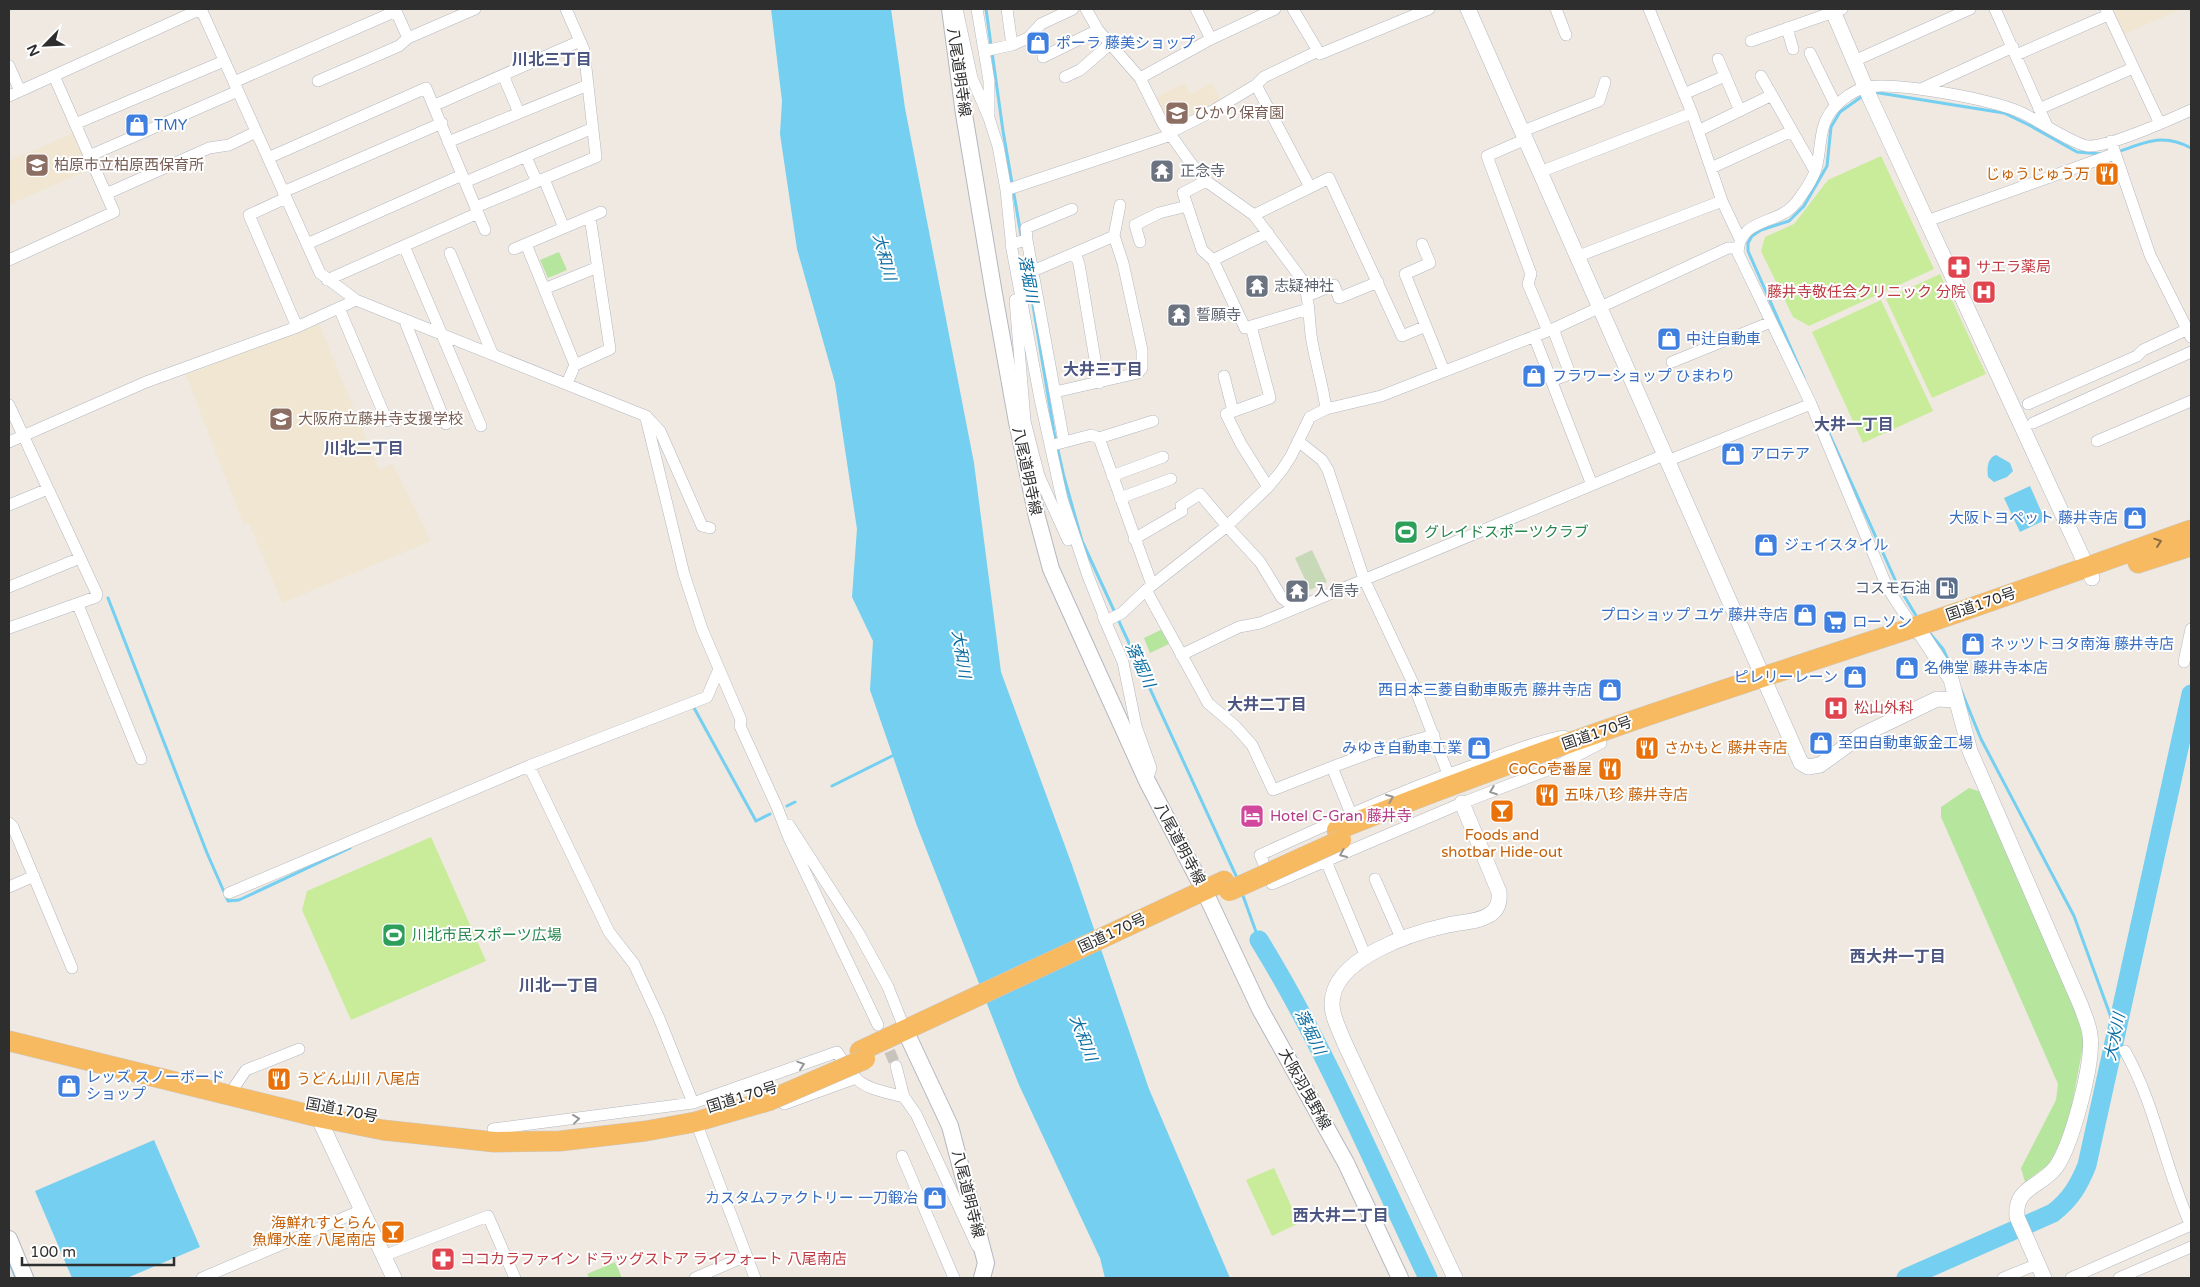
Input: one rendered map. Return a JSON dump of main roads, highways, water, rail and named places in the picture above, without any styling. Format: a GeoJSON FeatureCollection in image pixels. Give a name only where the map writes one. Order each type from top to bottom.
{"type":"FeatureCollection","features":[{"type":"Feature","properties":{"kind":"highway","name":"国道170号"},"geometry":{"type":"LineString","coordinates":[[9,1029],[134,1058],[392,1131],[569,1140],[646,1131],[695,1122],[767,1096],[863,1055],[1226,886],[1451,784],[1619,725],[1764,682],[2090,572],[2191,530]]}},
{"type":"Feature","properties":{"kind":"highway","name":"国道170号"},"geometry":{"type":"LineString","coordinates":[[2090,572],[2191,546]]}},
{"type":"Feature","properties":{"kind":"highway","name":"国道170号"},"geometry":{"type":"LineString","coordinates":[[1339,835],[1539,762],[1601,743],[1764,682]]}},
{"type":"Feature","properties":{"kind":"highway","name":"国道170号"},"geometry":{"type":"LineString","coordinates":[[9,1041],[317,1111]]}},
{"type":"Feature","properties":{"kind":"main road","name":"八尾道明寺線"},"geometry":{"type":"LineString","coordinates":[[950,9],[983,232],[1021,421],[1037,517],[1051,569],[1201,898]]}},
{"type":"Feature","properties":{"kind":"main road","name":"大阪羽曳野線"},"geometry":{"type":"LineString","coordinates":[[1201,898],[1319,1111],[1400,1278]]}},
{"type":"Feature","properties":{"kind":"main road","name":"八尾道明寺線"},"geometry":{"type":"LineString","coordinates":[[914,1031],[950,1126],[985,1274]]}},
{"type":"Feature","properties":{"kind":"main road"},"geometry":{"type":"LineString","coordinates":[[9,1239],[25,1278]]}},
{"type":"Feature","properties":{"kind":"water","name":"大和川"},"geometry":{"type":"Polygon","coordinates":[[[771,9],[891,9],[905,108],[974,463],[1001,672],[1072,865],[1149,1089],[1230,1278],[1105,1278],[1100,1258],[1019,1085],[917,826],[870,690],[873,641],[852,597],[857,529],[835,383],[797,249],[780,134],[782,101],[771,9]]]}},
{"type":"Feature","properties":{"kind":"water"},"geometry":{"type":"Polygon","coordinates":[[[1996,455],[2010,463],[2013,471],[2007,477],[1994,482],[1988,477],[1988,467],[1989,461],[1996,455]]]}},
{"type":"Feature","properties":{"kind":"water"},"geometry":{"type":"Polygon","coordinates":[[[2030,486],[2045,520],[2020,532],[2004,498],[2030,486]]]}},
{"type":"Feature","properties":{"kind":"water"},"geometry":{"type":"Polygon","coordinates":[[[154,1140],[200,1247],[127,1278],[72,1278],[35,1191],[154,1140]]]}},
{"type":"Feature","properties":{"kind":"waterway","name":"落堀川"},"geometry":{"type":"LineString","coordinates":[[986,9],[1003,131],[1021,235]]}},
{"type":"Feature","properties":{"kind":"waterway"},"geometry":{"type":"LineString","coordinates":[[1873,92],[2004,113],[2077,152],[2102,154]]}},
{"type":"Feature","properties":{"kind":"waterway"},"geometry":{"type":"LineString","coordinates":[[1804,378],[1748,251],[1748,243],[1752,236],[1761,230],[1789,221],[1804,206],[1827,166],[1831,127],[1840,112],[1864,95]]}},
{"type":"Feature","properties":{"kind":"waterway"},"geometry":{"type":"LineString","coordinates":[[2118,152],[2146,142],[2163,140],[2181,143],[2191,148]]}},
{"type":"Feature","properties":{"kind":"waterway","name":"落堀川"},"geometry":{"type":"LineString","coordinates":[[1029,281],[1054,432],[1064,477],[1082,541],[1238,880]]}},
{"type":"Feature","properties":{"kind":"waterway"},"geometry":{"type":"LineString","coordinates":[[1828,431],[1897,584],[1918,619]]}},
{"type":"Feature","properties":{"kind":"waterway"},"geometry":{"type":"LineString","coordinates":[[108,598],[207,853],[228,901],[239,900],[350,848]]}},
{"type":"Feature","properties":{"kind":"waterway"},"geometry":{"type":"LineString","coordinates":[[1927,630],[1943,649],[1951,666]]}},
{"type":"Feature","properties":{"kind":"waterway"},"geometry":{"type":"LineString","coordinates":[[1961,690],[1981,739],[2074,916],[2116,1031]]}},
{"type":"Feature","properties":{"kind":"waterway","name":"大水川"},"geometry":{"type":"LineString","coordinates":[[1906,1278],[2053,1213],[2070,1197],[2081,1179],[2087,1165],[2191,694]]}},
{"type":"Feature","properties":{"kind":"waterway"},"geometry":{"type":"LineString","coordinates":[[693,706],[756,821],[770,814]]}},
{"type":"Feature","properties":{"kind":"waterway"},"geometry":{"type":"LineString","coordinates":[[832,786],[896,754]]}},
{"type":"Feature","properties":{"kind":"waterway"},"geometry":{"type":"LineString","coordinates":[[787,806],[795,802]]}},
{"type":"Feature","properties":{"kind":"waterway","name":"落堀川"},"geometry":{"type":"LineString","coordinates":[[1242,893],[1259,940]]}},
{"type":"Feature","properties":{"kind":"waterway","name":"落堀川"},"geometry":{"type":"LineString","coordinates":[[1259,940],[1306,1022],[1428,1278]]}},
{"type":"Feature","properties":{"kind":"waterway"},"geometry":{"type":"LineString","coordinates":[[9,1261],[16,1278]]}},
{"type":"Feature","properties":{"kind":"tunnel"},"geometry":{"type":"LineString","coordinates":[[883,1036],[896,1066]]}},
{"type":"Feature","properties":{"kind":"place","name":"ポーラ 藤美ショップ"},"geometry":{"type":"Point","coordinates":[1038,43]}},
{"type":"Feature","properties":{"kind":"place","name":"ひかり保育園"},"geometry":{"type":"Point","coordinates":[1177,113]}},
{"type":"Feature","properties":{"kind":"place","name":"TMY"},"geometry":{"type":"Point","coordinates":[137,125]}},
{"type":"Feature","properties":{"kind":"place","name":"柏原市立柏原西保育所"},"geometry":{"type":"Point","coordinates":[37,165]}},
{"type":"Feature","properties":{"kind":"place","name":"正念寺"},"geometry":{"type":"Point","coordinates":[1162,171]}},
{"type":"Feature","properties":{"kind":"place","name":"じゅうじゅう万"},"geometry":{"type":"Point","coordinates":[2107,174]}},
{"type":"Feature","properties":{"kind":"place","name":"サエラ薬局"},"geometry":{"type":"Point","coordinates":[1959,267]}},
{"type":"Feature","properties":{"kind":"place","name":"志疑神社"},"geometry":{"type":"Point","coordinates":[1257,286]}},
{"type":"Feature","properties":{"kind":"place","name":"藤井寺敬任会クリニック 分院"},"geometry":{"type":"Point","coordinates":[1984,292]}},
{"type":"Feature","properties":{"kind":"place","name":"誓願寺"},"geometry":{"type":"Point","coordinates":[1179,315]}},
{"type":"Feature","properties":{"kind":"place","name":"中辻自動車"},"geometry":{"type":"Point","coordinates":[1669,339]}},
{"type":"Feature","properties":{"kind":"place","name":"フラワーショップ ひまわり"},"geometry":{"type":"Point","coordinates":[1534,376]}},
{"type":"Feature","properties":{"kind":"place","name":"大阪府立藤井寺支援学校"},"geometry":{"type":"Point","coordinates":[281,419]}},
{"type":"Feature","properties":{"kind":"place","name":"アロテア"},"geometry":{"type":"Point","coordinates":[1733,454]}},
{"type":"Feature","properties":{"kind":"place","name":"大阪トヨペット 藤井寺店"},"geometry":{"type":"Point","coordinates":[2135,518]}},
{"type":"Feature","properties":{"kind":"place","name":"グレイドスポーツクラブ"},"geometry":{"type":"Point","coordinates":[1406,532]}},
{"type":"Feature","properties":{"kind":"place","name":"ジェイスタイル"},"geometry":{"type":"Point","coordinates":[1766,545]}},
{"type":"Feature","properties":{"kind":"place","name":"コスモ石油"},"geometry":{"type":"Point","coordinates":[1947,588]}},
{"type":"Feature","properties":{"kind":"place","name":"入信寺"},"geometry":{"type":"Point","coordinates":[1297,591]}},
{"type":"Feature","properties":{"kind":"place","name":"プロショップ ユゲ 藤井寺店"},"geometry":{"type":"Point","coordinates":[1805,615]}},
{"type":"Feature","properties":{"kind":"place","name":"ローソン"},"geometry":{"type":"Point","coordinates":[1835,622]}},
{"type":"Feature","properties":{"kind":"place","name":"ネッツトヨタ南海 藤井寺店"},"geometry":{"type":"Point","coordinates":[1973,644]}},
{"type":"Feature","properties":{"kind":"place","name":"名佛堂 藤井寺本店"},"geometry":{"type":"Point","coordinates":[1907,668]}},
{"type":"Feature","properties":{"kind":"place","name":"ピレリーレーン"},"geometry":{"type":"Point","coordinates":[1855,677]}},
{"type":"Feature","properties":{"kind":"place","name":"西日本三菱自動車販売 藤井寺店"},"geometry":{"type":"Point","coordinates":[1610,690]}},
{"type":"Feature","properties":{"kind":"place","name":"松山外科"},"geometry":{"type":"Point","coordinates":[1836,708]}},
{"type":"Feature","properties":{"kind":"place","name":"至田自動車鈑金工場"},"geometry":{"type":"Point","coordinates":[1821,743]}},
{"type":"Feature","properties":{"kind":"place","name":"みゆき自動車工業"},"geometry":{"type":"Point","coordinates":[1479,748]}},
{"type":"Feature","properties":{"kind":"place","name":"さかもと 藤井寺店"},"geometry":{"type":"Point","coordinates":[1647,748]}},
{"type":"Feature","properties":{"kind":"place","name":"CoCo壱番屋"},"geometry":{"type":"Point","coordinates":[1610,769]}},
{"type":"Feature","properties":{"kind":"place","name":"五味八珍 藤井寺店"},"geometry":{"type":"Point","coordinates":[1547,795]}},
{"type":"Feature","properties":{"kind":"place","name":"Foods and shotbar Hide-out"},"geometry":{"type":"Point","coordinates":[1502,811]}},
{"type":"Feature","properties":{"kind":"place","name":"Hotel C-Gran 藤井寺"},"geometry":{"type":"Point","coordinates":[1252,816]}},
{"type":"Feature","properties":{"kind":"place","name":"川北市民スポーツ広場"},"geometry":{"type":"Point","coordinates":[394,935]}},
{"type":"Feature","properties":{"kind":"place","name":"うどん山川 八尾店"},"geometry":{"type":"Point","coordinates":[279,1079]}},
{"type":"Feature","properties":{"kind":"place","name":"レッズ スノーボード ショップ"},"geometry":{"type":"Point","coordinates":[69,1086]}},
{"type":"Feature","properties":{"kind":"place","name":"カスタムファクトリー 一刀鍛冶"},"geometry":{"type":"Point","coordinates":[935,1198]}},
{"type":"Feature","properties":{"kind":"place","name":"海鮮れすとらん 魚輝水産 八尾南店"},"geometry":{"type":"Point","coordinates":[393,1232]}},
{"type":"Feature","properties":{"kind":"place","name":"ココカラファイン ドラッグストア ライフォート 八尾南店"},"geometry":{"type":"Point","coordinates":[443,1259]}},
{"type":"Feature","properties":{"kind":"district","name":"川北三丁目"},"geometry":{"type":"Point","coordinates":[552,60]}},
{"type":"Feature","properties":{"kind":"district","name":"大井三丁目"},"geometry":{"type":"Point","coordinates":[1103,370]}},
{"type":"Feature","properties":{"kind":"district","name":"大井一丁目"},"geometry":{"type":"Point","coordinates":[1854,425]}},
{"type":"Feature","properties":{"kind":"district","name":"川北二丁目"},"geometry":{"type":"Point","coordinates":[364,449]}},
{"type":"Feature","properties":{"kind":"district","name":"大井二丁目"},"geometry":{"type":"Point","coordinates":[1267,705]}},
{"type":"Feature","properties":{"kind":"district","name":"西大井一丁目"},"geometry":{"type":"Point","coordinates":[1898,957]}},
{"type":"Feature","properties":{"kind":"district","name":"川北一丁目"},"geometry":{"type":"Point","coordinates":[559,986]}},
{"type":"Feature","properties":{"kind":"district","name":"西大井二丁目"},"geometry":{"type":"Point","coordinates":[1341,1216]}}]}
